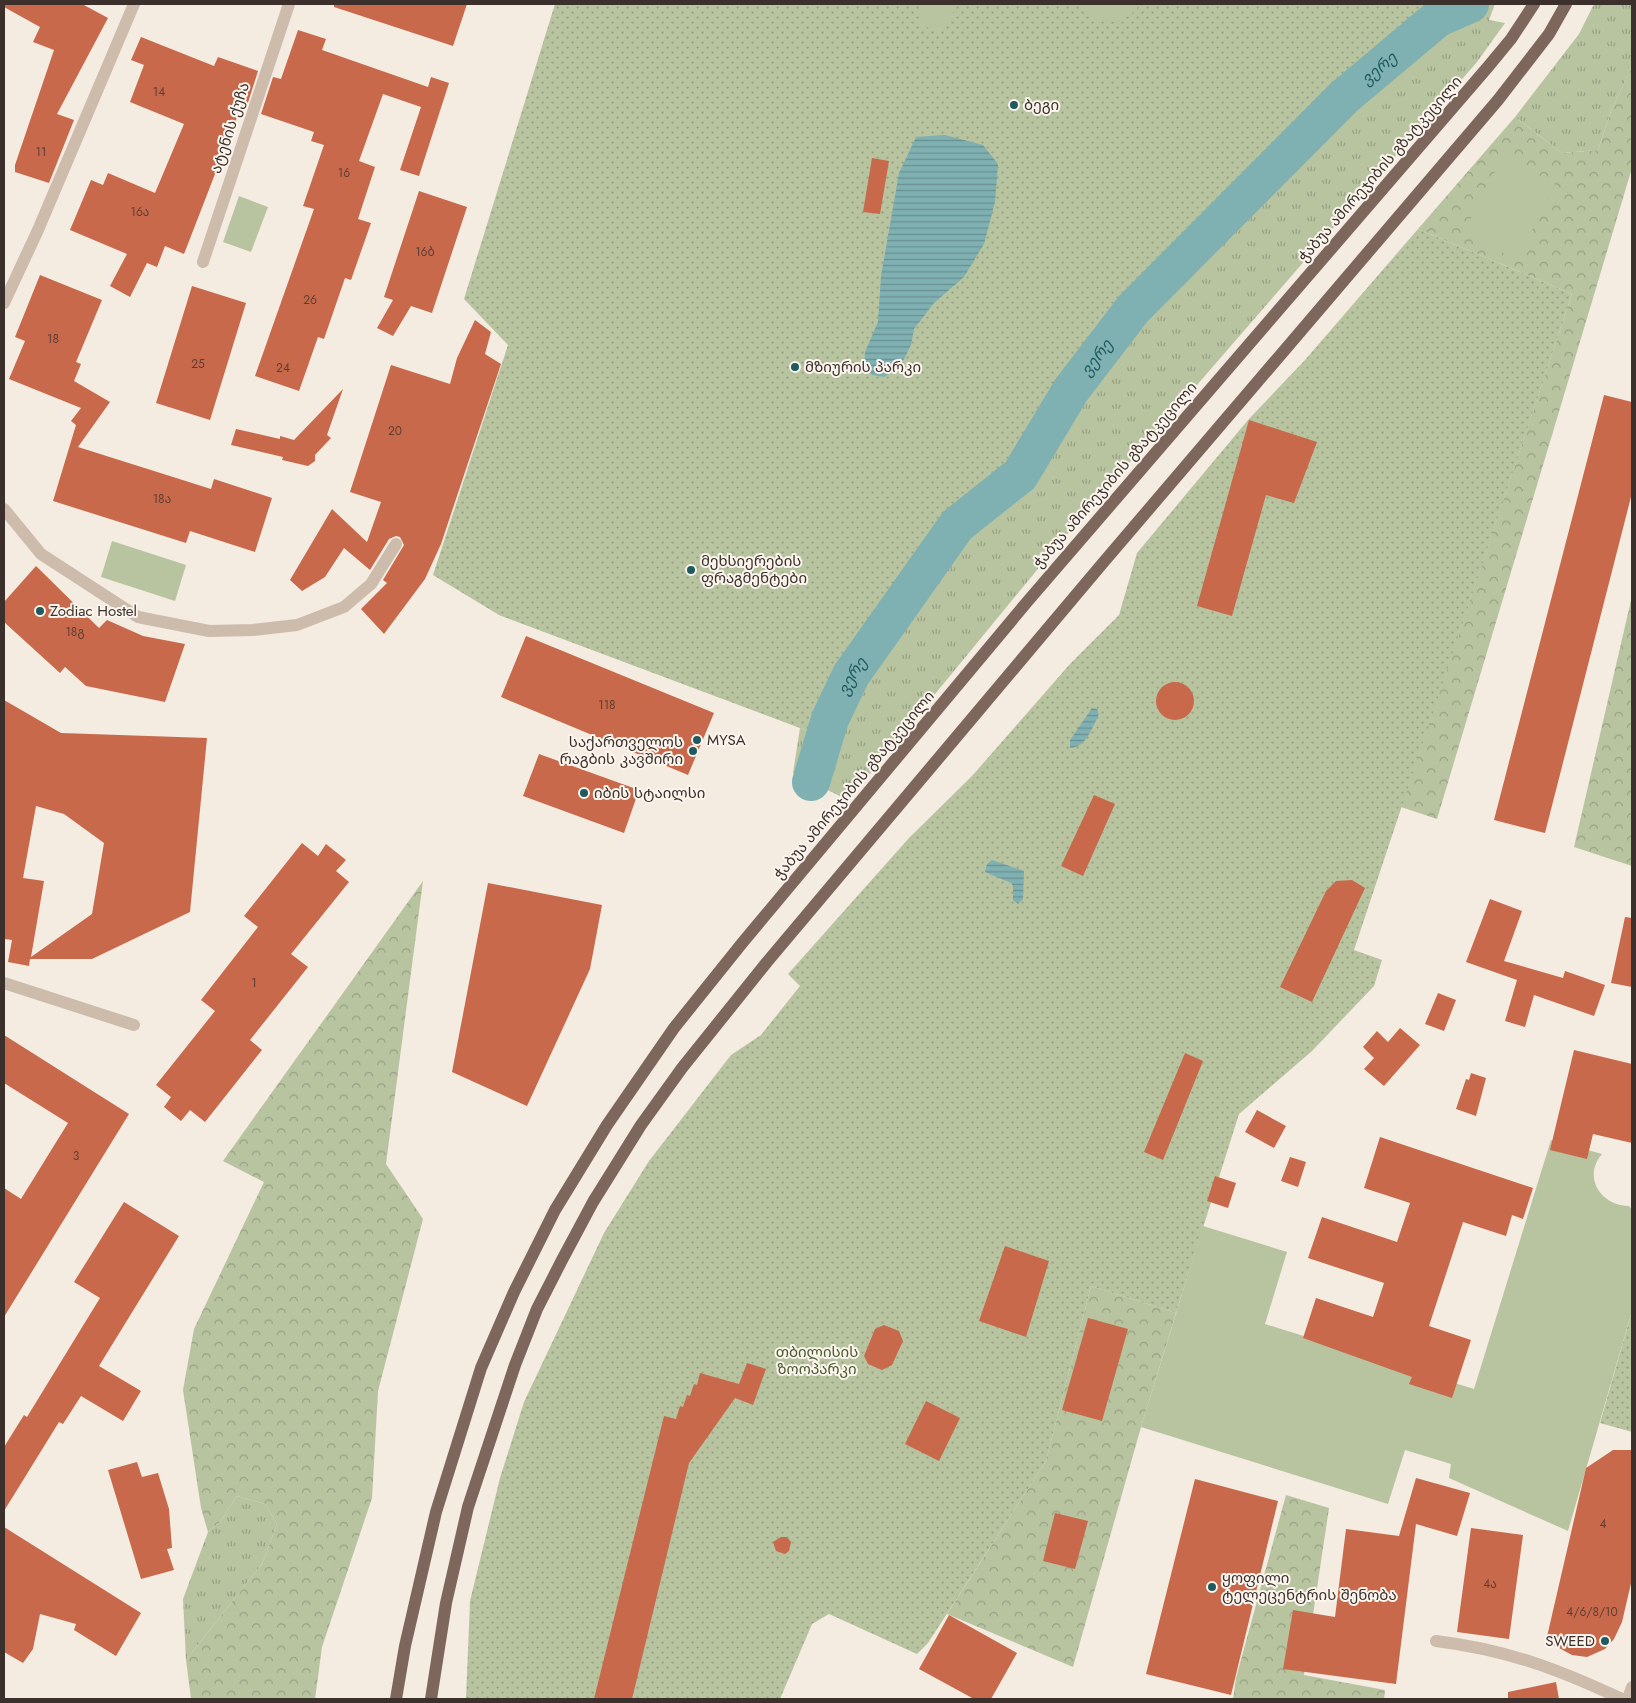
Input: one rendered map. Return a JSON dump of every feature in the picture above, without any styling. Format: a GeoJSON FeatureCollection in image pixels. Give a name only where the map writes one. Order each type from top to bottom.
{"type":"FeatureCollection","features":[{"type":"Feature","properties":{"kind":"main road"},"geometry":{"type":"LineString","coordinates":[[431,1699],[446,1603],[468,1507],[515,1365],[537,1310],[562,1260],[593,1202],[641,1125],[682,1068],[767,962],[1108,557],[1498,100],[1549,34],[1566,4]]}},
{"type":"Feature","properties":{"kind":"main road","name":"ჭაბუა ამირეჯიბის გზატკეცილი"},"geometry":{"type":"LineString","coordinates":[[396,1699],[405,1646],[436,1512],[481,1368],[514,1292],[555,1210],[607,1125],[674,1028],[743,942],[1034,594],[1487,68],[1532,8]]}},
{"type":"Feature","properties":{"kind":"street"},"geometry":{"type":"LineString","coordinates":[[4,304],[38,230],[134,4]]}},
{"type":"Feature","properties":{"kind":"street","name":"ატენის ქუჩა"},"geometry":{"type":"LineString","coordinates":[[203,262],[289,4]]}},
{"type":"Feature","properties":{"kind":"street"},"geometry":{"type":"LineString","coordinates":[[4,509],[41,554],[138,616],[209,631],[253,630],[297,625],[344,607],[371,584],[396,544]]}},
{"type":"Feature","properties":{"kind":"street"},"geometry":{"type":"LineString","coordinates":[[4,983],[134,1025]]}},
{"type":"Feature","properties":{"kind":"street"},"geometry":{"type":"LineString","coordinates":[[1436,1641],[1480,1646],[1521,1658],[1576,1677],[1622,1699]]}},
{"type":"Feature","properties":{"kind":"street"},"geometry":{"type":"LineString","coordinates":[[1628,1699],[1632,1687]]}},
{"type":"Feature","properties":{"kind":"green space","name":"მზიურის პარკი"},"geometry":{"type":"Polygon","coordinates":[[[555,4],[1470,4],[1438,18],[1344,97],[1133,309],[1071,390],[1020,475],[957,525],[896,609],[851,675],[830,719],[824,737],[499,615],[433,575],[508,345],[464,299],[555,4]]]}},
{"type":"Feature","properties":{"kind":"green space"},"geometry":{"type":"Polygon","coordinates":[[[918,4],[953,4],[951,22],[942,31],[931,30],[921,23],[918,4]]]}},
{"type":"Feature","properties":{"kind":"green space"},"geometry":{"type":"Polygon","coordinates":[[[1078,4],[1140,4],[1126,18],[1109,22],[1100,21],[1092,17],[1078,4]]]}},
{"type":"Feature","properties":{"kind":"green space"},"geometry":{"type":"Polygon","coordinates":[[[1470,4],[1495,4],[1489,20],[1505,23],[1477,62],[1046,559],[848,800],[793,773],[800,728],[824,737],[830,719],[851,675],[896,609],[957,525],[1020,475],[1071,390],[1133,309],[1344,97],[1438,18],[1470,4]]]}},
{"type":"Feature","properties":{"kind":"green space"},"geometry":{"type":"Polygon","coordinates":[[[1594,4],[1632,4],[1632,66],[1611,111],[1598,150],[1562,153],[1515,117],[1579,34],[1594,4]]]}},
{"type":"Feature","properties":{"kind":"green space"},"geometry":{"type":"Polygon","coordinates":[[[1632,66],[1632,168],[1437,819],[1401,807],[1572,294],[1418,229],[1515,117],[1562,153],[1598,150],[1611,111],[1632,66]]]}},
{"type":"Feature","properties":{"kind":"green space"},"geometry":{"type":"Polygon","coordinates":[[[1503,156],[1555,184],[1517,260],[1464,232],[1503,156]]]}},
{"type":"Feature","properties":{"kind":"green space"},"geometry":{"type":"Polygon","coordinates":[[[239,196],[268,207],[251,252],[223,242],[239,196]]]}},
{"type":"Feature","properties":{"kind":"green space","name":"თბილისის ზოოპარკი"},"geometry":{"type":"Polygon","coordinates":[[[1418,229],[1572,294],[1354,950],[1382,960],[1374,986],[1312,1051],[1239,1114],[1176,1313],[1091,1286],[1046,1461],[928,1643],[917,1654],[829,1614],[812,1624],[780,1699],[466,1699],[470,1601],[500,1478],[524,1402],[604,1233],[649,1161],[731,1055],[761,1035],[800,986],[788,974],[909,838],[972,776],[1070,664],[1119,615],[1137,553],[1248,420],[1305,360],[1418,229]]]}},
{"type":"Feature","properties":{"kind":"green space"},"geometry":{"type":"Polygon","coordinates":[[[112,541],[186,565],[175,601],[101,577],[112,541]]]}},
{"type":"Feature","properties":{"kind":"green space"},"geometry":{"type":"Polygon","coordinates":[[[1632,596],[1632,866],[1574,847],[1632,596]]]}},
{"type":"Feature","properties":{"kind":"green space"},"geometry":{"type":"Polygon","coordinates":[[[423,881],[386,1164],[423,1219],[378,1391],[372,1498],[322,1647],[315,1699],[191,1699],[186,1660],[262,1564],[277,1524],[265,1504],[237,1496],[221,1521],[208,1532],[201,1508],[183,1390],[194,1329],[264,1182],[223,1161],[423,881]]]}},
{"type":"Feature","properties":{"kind":"green space"},"geometry":{"type":"Polygon","coordinates":[[[1551,1140],[1602,1154],[1596,1163],[1594,1172],[1594,1181],[1598,1189],[1610,1201],[1619,1205],[1629,1206],[1632,1210],[1632,1311],[1568,1531],[1449,1478],[1451,1464],[1405,1450],[1388,1504],[1141,1427],[1203,1226],[1287,1252],[1265,1324],[1474,1389],[1551,1140]]]}},
{"type":"Feature","properties":{"kind":"green space"},"geometry":{"type":"Polygon","coordinates":[[[1091,1286],[1176,1313],[1141,1427],[1073,1667],[947,1614],[1046,1461],[1091,1286]]]}},
{"type":"Feature","properties":{"kind":"green space"},"geometry":{"type":"Polygon","coordinates":[[[1632,1311],[1632,1432],[1600,1423],[1632,1311]]]}},
{"type":"Feature","properties":{"kind":"green space"},"geometry":{"type":"Polygon","coordinates":[[[1286,1495],[1329,1508],[1304,1675],[1385,1690],[1384,1699],[1233,1699],[1236,1678],[1286,1495]]]}},
{"type":"Feature","properties":{"kind":"green space"},"geometry":{"type":"Polygon","coordinates":[[[237,1496],[265,1504],[277,1524],[262,1564],[186,1660],[183,1599],[208,1532],[221,1521],[237,1496]]]}},
{"type":"Feature","properties":{"kind":"water"},"geometry":{"type":"Polygon","coordinates":[[[945,135],[983,145],[998,164],[995,202],[984,244],[964,277],[934,303],[914,329],[911,345],[904,359],[893,372],[884,377],[872,375],[864,366],[865,352],[878,322],[881,276],[899,173],[916,137],[945,135]]]}},
{"type":"Feature","properties":{"kind":"water"},"geometry":{"type":"Polygon","coordinates":[[[1092,708],[1097,709],[1099,714],[1091,730],[1085,740],[1076,747],[1070,748],[1070,740],[1092,708]]]}},
{"type":"Feature","properties":{"kind":"water"},"geometry":{"type":"Polygon","coordinates":[[[992,860],[1024,871],[1023,899],[1018,904],[1013,900],[1013,886],[1011,883],[985,872],[987,864],[992,860]]]}},
{"type":"Feature","properties":{"kind":"building"},"geometry":{"type":"Polygon","coordinates":[[[4,4],[82,4],[108,18],[57,114],[74,120],[49,183],[15,172],[15,165],[54,50],[33,42],[40,27],[4,7],[4,4]]]}},
{"type":"Feature","properties":{"kind":"building"},"geometry":{"type":"Polygon","coordinates":[[[334,4],[467,4],[453,46],[334,7],[334,4]]]}},
{"type":"Feature","properties":{"kind":"building"},"geometry":{"type":"Polygon","coordinates":[[[298,30],[326,39],[322,50],[428,87],[431,77],[449,83],[419,176],[400,170],[421,107],[383,94],[359,161],[375,167],[358,219],[371,223],[351,280],[345,278],[324,339],[318,337],[299,391],[255,376],[314,209],[303,206],[324,145],[311,141],[314,132],[261,114],[273,77],[281,79],[298,30]]]}},
{"type":"Feature","properties":{"kind":"building"},"geometry":{"type":"Polygon","coordinates":[[[141,37],[214,66],[218,57],[258,71],[246,109],[241,107],[184,254],[165,246],[157,267],[147,263],[130,297],[110,286],[127,254],[70,230],[91,180],[103,185],[108,173],[155,193],[184,124],[130,102],[144,65],[131,60],[141,37]]]}},
{"type":"Feature","properties":{"kind":"building"},"geometry":{"type":"Polygon","coordinates":[[[872,158],[889,161],[880,214],[863,212],[872,158]]]}},
{"type":"Feature","properties":{"kind":"building"},"geometry":{"type":"Polygon","coordinates":[[[419,191],[467,207],[432,313],[411,306],[393,336],[377,328],[393,300],[384,297],[419,191]]]}},
{"type":"Feature","properties":{"kind":"building"},"geometry":{"type":"Polygon","coordinates":[[[40,275],[102,300],[76,362],[81,364],[74,381],[110,402],[78,447],[211,489],[214,479],[272,498],[255,552],[190,531],[186,543],[53,501],[76,425],[71,421],[81,408],[9,379],[25,341],[15,337],[40,275]]]}},
{"type":"Feature","properties":{"kind":"building"},"geometry":{"type":"Polygon","coordinates":[[[192,286],[246,303],[210,420],[156,403],[192,286]]]}},
{"type":"Feature","properties":{"kind":"building"},"geometry":{"type":"Polygon","coordinates":[[[475,320],[491,332],[485,354],[501,364],[441,544],[425,579],[384,634],[361,609],[387,583],[383,580],[404,545],[400,537],[396,536],[389,539],[370,570],[344,548],[325,577],[302,591],[290,580],[332,509],[367,542],[381,502],[350,492],[391,365],[450,384],[457,358],[475,320]]]}},
{"type":"Feature","properties":{"kind":"building"},"geometry":{"type":"Polygon","coordinates":[[[343,389],[327,435],[331,438],[315,455],[315,461],[308,466],[282,460],[283,457],[231,445],[236,429],[280,439],[280,436],[294,440],[343,389]]]}},
{"type":"Feature","properties":{"kind":"building"},"geometry":{"type":"Polygon","coordinates":[[[1604,395],[1632,402],[1632,493],[1545,833],[1494,820],[1604,395]]]}},
{"type":"Feature","properties":{"kind":"building"},"geometry":{"type":"Polygon","coordinates":[[[1249,420],[1317,442],[1294,503],[1266,495],[1232,616],[1197,606],[1249,420]]]}},
{"type":"Feature","properties":{"kind":"building"},"geometry":{"type":"Polygon","coordinates":[[[36,566],[99,628],[107,620],[143,636],[185,644],[165,702],[86,686],[65,667],[60,673],[4,622],[4,602],[36,566]]]}},
{"type":"Feature","properties":{"kind":"building"},"geometry":{"type":"Polygon","coordinates":[[[526,636],[714,713],[688,775],[501,697],[526,636]]]}},
{"type":"Feature","properties":{"kind":"building"},"geometry":{"type":"Polygon","coordinates":[[[1175,682],[1188,688],[1194,701],[1188,714],[1175,720],[1162,714],[1156,701],[1162,688],[1175,682]]]}},
{"type":"Feature","properties":{"kind":"building"},"geometry":{"type":"Polygon","coordinates":[[[4,700],[61,733],[207,738],[190,912],[92,959],[30,959],[29,966],[8,962],[12,940],[4,939],[4,700]],[[36,806],[23,878],[44,881],[31,957],[92,914],[104,843],[64,814],[36,806]]]}},
{"type":"Feature","properties":{"kind":"building"},"geometry":{"type":"Polygon","coordinates":[[[539,754],[639,790],[624,833],[523,796],[539,754]]]}},
{"type":"Feature","properties":{"kind":"building"},"geometry":{"type":"Polygon","coordinates":[[[1094,795],[1115,804],[1083,876],[1061,866],[1094,795]]]}},
{"type":"Feature","properties":{"kind":"building"},"geometry":{"type":"Polygon","coordinates":[[[302,843],[318,856],[326,844],[346,860],[336,871],[349,882],[291,954],[308,967],[250,1040],[262,1050],[205,1122],[190,1110],[181,1121],[164,1107],[171,1097],[156,1085],[215,1011],[201,1000],[258,927],[244,916],[302,843]]]}},
{"type":"Feature","properties":{"kind":"building"},"geometry":{"type":"Polygon","coordinates":[[[1352,880],[1365,888],[1312,1002],[1280,987],[1326,891],[1336,881],[1352,880]]]}},
{"type":"Feature","properties":{"kind":"building"},"geometry":{"type":"Polygon","coordinates":[[[488,883],[602,905],[590,969],[527,1106],[452,1072],[488,883]]]}},
{"type":"Feature","properties":{"kind":"building"},"geometry":{"type":"Polygon","coordinates":[[[1490,899],[1522,911],[1504,961],[1563,978],[1565,971],[1605,985],[1594,1016],[1534,995],[1525,1027],[1505,1021],[1517,980],[1466,962],[1490,899]]]}},
{"type":"Feature","properties":{"kind":"building"},"geometry":{"type":"Polygon","coordinates":[[[1625,917],[1632,918],[1632,987],[1611,983],[1625,917]]]}},
{"type":"Feature","properties":{"kind":"building"},"geometry":{"type":"Polygon","coordinates":[[[1438,993],[1456,1000],[1444,1031],[1425,1024],[1438,993]]]}},
{"type":"Feature","properties":{"kind":"building"},"geometry":{"type":"Polygon","coordinates":[[[1400,1028],[1420,1045],[1384,1086],[1364,1069],[1374,1058],[1363,1047],[1377,1031],[1388,1042],[1400,1028]]]}},
{"type":"Feature","properties":{"kind":"building"},"geometry":{"type":"Polygon","coordinates":[[[4,1035],[129,1114],[4,1317],[4,1188],[21,1199],[68,1123],[4,1083],[4,1035]]]}},
{"type":"Feature","properties":{"kind":"building"},"geometry":{"type":"Polygon","coordinates":[[[1574,1050],[1632,1064],[1632,1143],[1593,1134],[1587,1159],[1550,1150],[1574,1050]]]}},
{"type":"Feature","properties":{"kind":"building"},"geometry":{"type":"Polygon","coordinates":[[[1185,1053],[1203,1061],[1163,1160],[1144,1152],[1185,1053]]]}},
{"type":"Feature","properties":{"kind":"building"},"geometry":{"type":"Polygon","coordinates":[[[1471,1073],[1486,1078],[1476,1116],[1456,1109],[1466,1079],[1469,1080],[1471,1073]]]}},
{"type":"Feature","properties":{"kind":"building"},"geometry":{"type":"Polygon","coordinates":[[[1257,1110],[1286,1126],[1274,1148],[1245,1132],[1257,1110]]]}},
{"type":"Feature","properties":{"kind":"building"},"geometry":{"type":"Polygon","coordinates":[[[1380,1137],[1533,1188],[1523,1219],[1512,1215],[1506,1236],[1463,1222],[1429,1326],[1471,1340],[1452,1398],[1409,1384],[1412,1377],[1303,1338],[1316,1298],[1373,1317],[1384,1283],[1308,1258],[1322,1217],[1397,1242],[1410,1203],[1364,1188],[1380,1137]]]}},
{"type":"Feature","properties":{"kind":"building"},"geometry":{"type":"Polygon","coordinates":[[[1290,1157],[1306,1162],[1298,1187],[1281,1181],[1290,1157]]]}},
{"type":"Feature","properties":{"kind":"building"},"geometry":{"type":"Polygon","coordinates":[[[1215,1176],[1236,1183],[1228,1208],[1207,1201],[1215,1176]]]}},
{"type":"Feature","properties":{"kind":"building"},"geometry":{"type":"Polygon","coordinates":[[[124,1202],[179,1236],[99,1366],[141,1391],[123,1421],[81,1396],[63,1424],[59,1422],[4,1511],[4,1447],[24,1415],[27,1417],[100,1298],[74,1282],[124,1202]]]}},
{"type":"Feature","properties":{"kind":"building"},"geometry":{"type":"Polygon","coordinates":[[[1005,1246],[1049,1261],[1026,1337],[979,1321],[1005,1246]]]}},
{"type":"Feature","properties":{"kind":"building"},"geometry":{"type":"Polygon","coordinates":[[[1088,1318],[1128,1329],[1102,1421],[1062,1410],[1088,1318]]]}},
{"type":"Feature","properties":{"kind":"building"},"geometry":{"type":"Polygon","coordinates":[[[884,1325],[899,1331],[903,1341],[892,1365],[882,1370],[868,1364],[864,1356],[875,1329],[884,1325]]]}},
{"type":"Feature","properties":{"kind":"building"},"geometry":{"type":"Polygon","coordinates":[[[747,1363],[766,1369],[753,1405],[735,1398],[689,1463],[632,1699],[594,1699],[664,1416],[676,1419],[680,1406],[683,1407],[687,1395],[690,1396],[694,1384],[697,1385],[700,1373],[739,1384],[747,1363]]]}},
{"type":"Feature","properties":{"kind":"building"},"geometry":{"type":"Polygon","coordinates":[[[926,1401],[960,1418],[939,1461],[905,1444],[926,1401]]]}},
{"type":"Feature","properties":{"kind":"building"},"geometry":{"type":"Polygon","coordinates":[[[1613,1450],[1632,1450],[1632,1579],[1622,1622],[1614,1639],[1605,1649],[1587,1657],[1572,1655],[1546,1641],[1586,1468],[1613,1450]]]}},
{"type":"Feature","properties":{"kind":"building"},"geometry":{"type":"Polygon","coordinates":[[[137,1462],[142,1477],[158,1473],[169,1509],[172,1548],[167,1549],[174,1570],[141,1579],[108,1470],[137,1462]]]}},
{"type":"Feature","properties":{"kind":"building"},"geometry":{"type":"Polygon","coordinates":[[[1416,1478],[1470,1493],[1457,1536],[1416,1524],[1396,1684],[1283,1669],[1293,1610],[1335,1617],[1346,1529],[1399,1536],[1416,1478]]]}},
{"type":"Feature","properties":{"kind":"building","name":"ყოფილი ტელეცენტრის შენობა"},"geometry":{"type":"Polygon","coordinates":[[[1195,1479],[1278,1501],[1231,1695],[1146,1674],[1195,1479]]]}},
{"type":"Feature","properties":{"kind":"building"},"geometry":{"type":"Polygon","coordinates":[[[1055,1513],[1088,1521],[1075,1569],[1043,1561],[1055,1513]]]}},
{"type":"Feature","properties":{"kind":"building"},"geometry":{"type":"Polygon","coordinates":[[[4,1527],[141,1613],[116,1656],[74,1630],[76,1624],[40,1614],[33,1649],[23,1663],[4,1652],[4,1527]]]}},
{"type":"Feature","properties":{"kind":"building"},"geometry":{"type":"Polygon","coordinates":[[[1471,1528],[1523,1535],[1509,1639],[1457,1632],[1471,1528]]]}},
{"type":"Feature","properties":{"kind":"building"},"geometry":{"type":"Polygon","coordinates":[[[781,1537],[787,1537],[791,1542],[789,1551],[785,1554],[776,1551],[773,1542],[781,1537]]]}},
{"type":"Feature","properties":{"kind":"building"},"geometry":{"type":"Polygon","coordinates":[[[949,1615],[1017,1653],[991,1699],[974,1699],[919,1669],[949,1615]]]}},
{"type":"Feature","properties":{"kind":"building"},"geometry":{"type":"Polygon","coordinates":[[[1556,1682],[1559,1699],[1508,1699],[1508,1692],[1556,1682]]]}},
{"type":"Feature","properties":{"kind":"waterway","name":"ვერე"},"geometry":{"type":"LineString","coordinates":[[811,782],[830,719],[851,675],[957,525],[1020,475],[1071,390],[1133,309],[1344,97],[1438,18],[1470,4]]}},
{"type":"Feature","properties":{"kind":"place","name":"ბეგი"},"geometry":{"type":"Point","coordinates":[1014,105]}},
{"type":"Feature","properties":{"kind":"place","name":"მზიურის პარკი"},"geometry":{"type":"Point","coordinates":[795,367]}},
{"type":"Feature","properties":{"kind":"place","name":"მეხსიერების ფრაგმენტები"},"geometry":{"type":"Point","coordinates":[691,570]}},
{"type":"Feature","properties":{"kind":"place","name":"Zodiac Hostel"},"geometry":{"type":"Point","coordinates":[40,611]}},
{"type":"Feature","properties":{"kind":"place","name":"MYSA"},"geometry":{"type":"Point","coordinates":[697,740]}},
{"type":"Feature","properties":{"kind":"place","name":"საქართველოს რაგბის კავშირი"},"geometry":{"type":"Point","coordinates":[693,751]}},
{"type":"Feature","properties":{"kind":"place","name":"იბის სტაილსი"},"geometry":{"type":"Point","coordinates":[584,793]}},
{"type":"Feature","properties":{"kind":"place","name":"ყოფილი ტელეცენტრის შენობა"},"geometry":{"type":"Point","coordinates":[1212,1587]}},
{"type":"Feature","properties":{"kind":"place","name":"SWEED"},"geometry":{"type":"Point","coordinates":[1605,1641]}}]}
